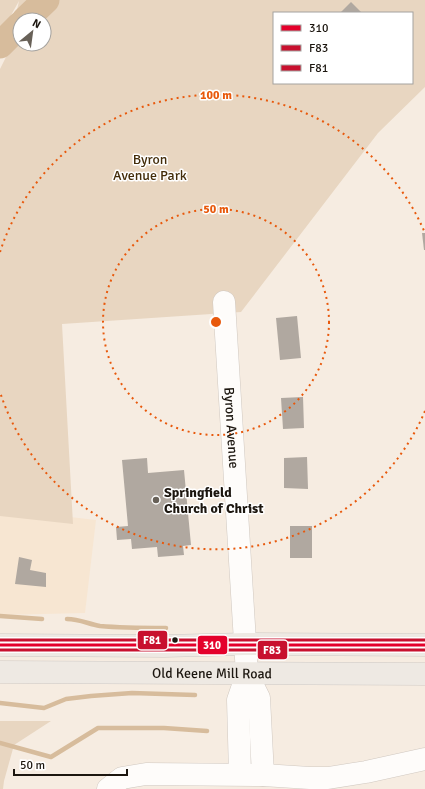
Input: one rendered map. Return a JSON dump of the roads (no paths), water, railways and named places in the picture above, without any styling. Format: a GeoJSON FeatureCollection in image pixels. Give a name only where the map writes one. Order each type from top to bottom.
{"type":"FeatureCollection","features":[{"type":"Feature","properties":{"kind":"main road","name":"Old Keene Mill Road"},"geometry":{"type":"LineString","coordinates":[[0,645],[425,645]]}},
{"type":"Feature","properties":{"kind":"main road","name":"Old Keene Mill Road"},"geometry":{"type":"LineString","coordinates":[[0,672],[425,674]]}},
{"type":"Feature","properties":{"kind":"street","name":"Byron Avenue"},"geometry":{"type":"LineString","coordinates":[[224,302],[247,674]]}},
{"type":"Feature","properties":{"kind":"street"},"geometry":{"type":"LineString","coordinates":[[240,774],[238,700],[247,674]]}},
{"type":"Feature","properties":{"kind":"street"},"geometry":{"type":"LineString","coordinates":[[247,674],[259,698],[262,775]]}},
{"type":"Feature","properties":{"kind":"street"},"geometry":{"type":"LineString","coordinates":[[108,789],[122,778],[146,774],[240,774],[328,778],[366,772],[425,759]]}},
{"type":"Feature","properties":{"kind":"waterway"},"geometry":{"type":"LineString","coordinates":[[33,12],[46,0]]}},
{"type":"Feature","properties":{"kind":"waterway"},"geometry":{"type":"LineString","coordinates":[[0,45],[12,33]]}},
{"type":"Feature","properties":{"kind":"waterway"},"geometry":{"type":"LineString","coordinates":[[0,616],[42,619]]}},
{"type":"Feature","properties":{"kind":"waterway"},"geometry":{"type":"LineString","coordinates":[[67,619],[100,626],[125,628],[166,628]]}},
{"type":"Feature","properties":{"kind":"waterway"},"geometry":{"type":"LineString","coordinates":[[0,703],[44,708],[66,699],[91,696],[132,693],[195,695]]}},
{"type":"Feature","properties":{"kind":"waterway"},"geometry":{"type":"LineString","coordinates":[[0,743],[51,757],[98,728],[164,728],[207,731]]}},
{"type":"Feature","properties":{"kind":"place","name":"Springfield Church of Christ"},"geometry":{"type":"Point","coordinates":[156,500]}},
{"type":"Feature","properties":{"kind":"park label","name":"Byron Avenue Park"},"geometry":{"type":"Point","coordinates":[150,168]}}]}
